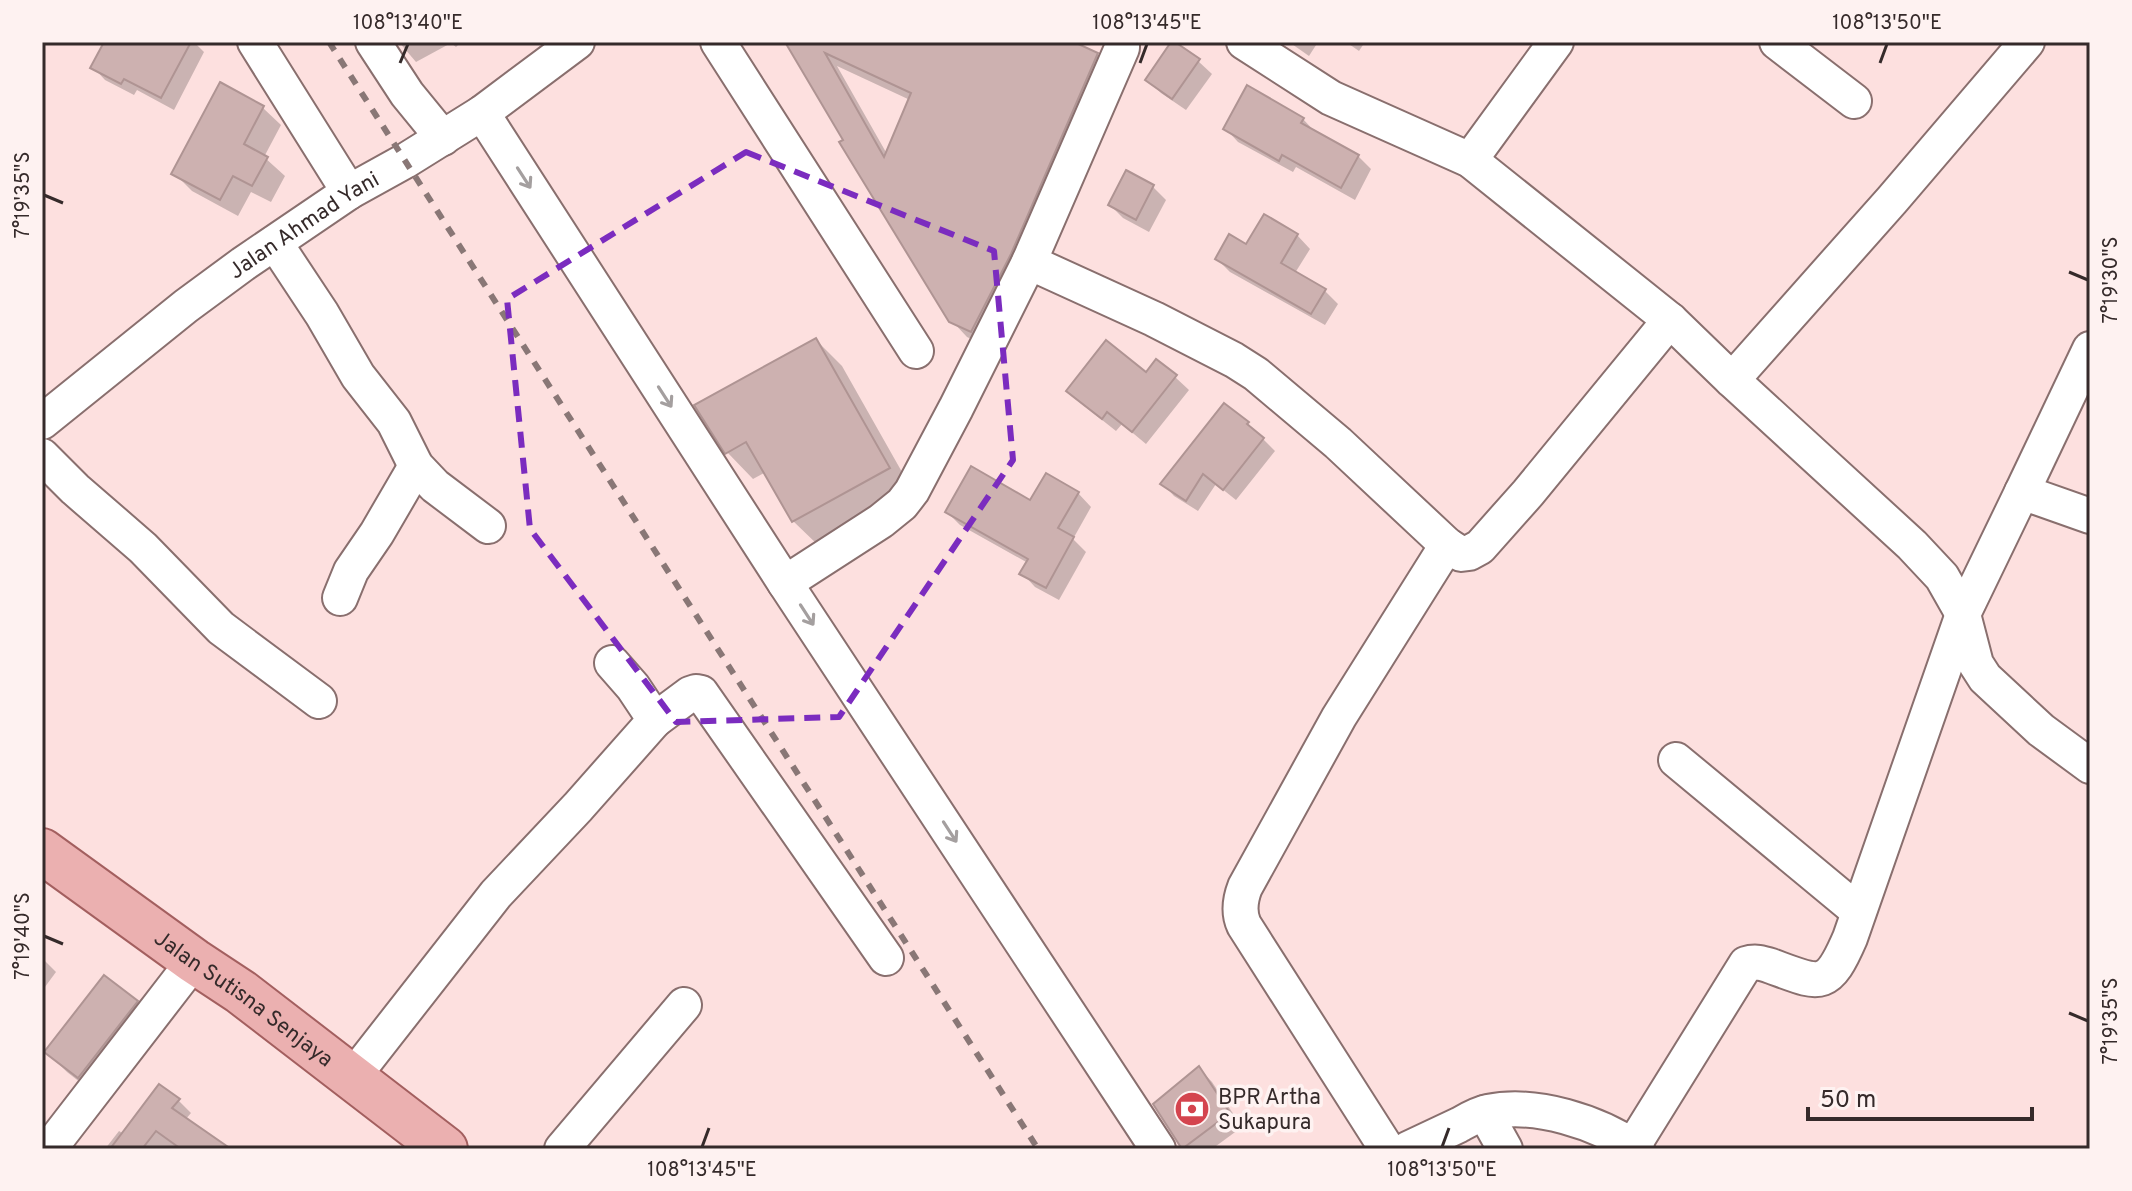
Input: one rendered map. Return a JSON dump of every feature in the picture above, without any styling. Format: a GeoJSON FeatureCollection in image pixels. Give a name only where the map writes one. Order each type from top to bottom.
{"type":"FeatureCollection","features":[{"type":"Feature","properties":{"kind":"main road","name":"Jalan Sutisna Senjaya"},"geometry":{"type":"LineString","coordinates":[[42,851],[241,992],[445,1149]]}},
{"type":"Feature","properties":{"kind":"street"},"geometry":{"type":"LineString","coordinates":[[255,42],[364,184]]}},
{"type":"Feature","properties":{"kind":"street"},"geometry":{"type":"LineString","coordinates":[[373,42],[407,94],[443,138]]}},
{"type":"Feature","properties":{"kind":"street","name":"Jalan Ahmad Yani"},"geometry":{"type":"LineString","coordinates":[[42,422],[186,306],[364,184],[482,113],[577,42]]}},
{"type":"Feature","properties":{"kind":"street"},"geometry":{"type":"LineString","coordinates":[[718,42],[916,351]]}},
{"type":"Feature","properties":{"kind":"street"},"geometry":{"type":"LineString","coordinates":[[785,583],[862,534],[902,504],[912,491],[1029,262],[1122,42]]}},
{"type":"Feature","properties":{"kind":"street"},"geometry":{"type":"LineString","coordinates":[[1244,42],[1331,98],[1470,160],[1670,320],[1912,545],[1942,577],[1963,614],[1976,664],[1985,678],[2041,730],[2090,766]]}},
{"type":"Feature","properties":{"kind":"street"},"geometry":{"type":"LineString","coordinates":[[1470,160],[1556,42]]}},
{"type":"Feature","properties":{"kind":"street"},"geometry":{"type":"LineString","coordinates":[[1777,42],[1854,101]]}},
{"type":"Feature","properties":{"kind":"street"},"geometry":{"type":"LineString","coordinates":[[1732,380],[2027,42]]}},
{"type":"Feature","properties":{"kind":"street"},"geometry":{"type":"LineString","coordinates":[[482,113],[785,583],[1158,1149]]}},
{"type":"Feature","properties":{"kind":"street"},"geometry":{"type":"LineString","coordinates":[[275,243],[358,376],[394,422],[416,466],[435,486],[488,526]]}},
{"type":"Feature","properties":{"kind":"street"},"geometry":{"type":"LineString","coordinates":[[1029,262],[1154,319],[1256,374],[1338,443],[1459,554],[1480,547],[1670,320]]}},
{"type":"Feature","properties":{"kind":"street"},"geometry":{"type":"LineString","coordinates":[[1408,1149],[1485,1113],[1515,1110],[1557,1114],[1591,1125],[1635,1148],[1746,964],[1765,964],[1797,977],[1821,980],[1829,975],[1850,938],[1963,614],[2090,349]]}},
{"type":"Feature","properties":{"kind":"street"},"geometry":{"type":"LineString","coordinates":[[42,456],[143,548],[221,628],[319,701]]}},
{"type":"Feature","properties":{"kind":"street"},"geometry":{"type":"LineString","coordinates":[[340,598],[351,571],[416,466]]}},
{"type":"Feature","properties":{"kind":"street"},"geometry":{"type":"LineString","coordinates":[[2022,492],[2090,516]]}},
{"type":"Feature","properties":{"kind":"street"},"geometry":{"type":"LineString","coordinates":[[1387,1149],[1244,925],[1240,904],[1245,887],[1332,729],[1447,545]]}},
{"type":"Feature","properties":{"kind":"street"},"geometry":{"type":"LineString","coordinates":[[612,663],[655,720]]}},
{"type":"Feature","properties":{"kind":"street"},"geometry":{"type":"LineString","coordinates":[[352,1078],[496,894],[655,720],[696,692],[701,693],[886,958]]}},
{"type":"Feature","properties":{"kind":"street"},"geometry":{"type":"LineString","coordinates":[[1676,760],[1858,911]]}},
{"type":"Feature","properties":{"kind":"street"},"geometry":{"type":"LineString","coordinates":[[49,1149],[194,961]]}},
{"type":"Feature","properties":{"kind":"street"},"geometry":{"type":"LineString","coordinates":[[562,1149],[684,1005]]}},
{"type":"Feature","properties":{"kind":"street"},"geometry":{"type":"LineString","coordinates":[[1485,1113],[1505,1149]]}},
{"type":"Feature","properties":{"kind":"highlighted area"},"geometry":{"type":"Polygon","coordinates":[[[746,152],[994,251],[1013,460],[839,717],[676,722],[530,529],[507,299],[746,152]]]}},
{"type":"Feature","properties":{"kind":"building"},"geometry":{"type":"Polygon","coordinates":[[[104,42],[191,42],[161,98],[124,79],[121,84],[90,68],[104,42]]]}},
{"type":"Feature","properties":{"kind":"building"},"geometry":{"type":"Polygon","coordinates":[[[785,42],[1074,42],[1098,53],[1011,254],[971,332],[949,322],[839,142],[843,140],[785,42]],[[825,53],[884,157],[911,93],[825,53]]]}},
{"type":"Feature","properties":{"kind":"building"},"geometry":{"type":"Polygon","coordinates":[[[1171,42],[1200,59],[1172,99],[1145,80],[1171,42]]]}},
{"type":"Feature","properties":{"kind":"building"},"geometry":{"type":"Polygon","coordinates":[[[220,82],[264,106],[244,144],[268,157],[252,186],[233,176],[220,200],[171,174],[220,82]]]}},
{"type":"Feature","properties":{"kind":"building"},"geometry":{"type":"Polygon","coordinates":[[[1247,85],[1304,118],[1301,123],[1359,155],[1341,188],[1282,155],[1279,161],[1223,129],[1247,85]]]}},
{"type":"Feature","properties":{"kind":"building"},"geometry":{"type":"Polygon","coordinates":[[[1126,170],[1154,185],[1136,220],[1108,205],[1126,170]]]}},
{"type":"Feature","properties":{"kind":"building"},"geometry":{"type":"Polygon","coordinates":[[[1264,214],[1298,234],[1281,263],[1326,289],[1311,314],[1215,259],[1229,234],[1246,244],[1264,214]]]}},
{"type":"Feature","properties":{"kind":"building"},"geometry":{"type":"Polygon","coordinates":[[[816,338],[890,468],[792,522],[746,442],[725,454],[694,405],[816,338]]]}},
{"type":"Feature","properties":{"kind":"building"},"geometry":{"type":"Polygon","coordinates":[[[1106,340],[1146,372],[1156,359],[1177,375],[1132,432],[1107,412],[1102,419],[1066,391],[1106,340]]]}},
{"type":"Feature","properties":{"kind":"building"},"geometry":{"type":"Polygon","coordinates":[[[1224,403],[1264,438],[1223,490],[1203,474],[1186,501],[1160,484],[1224,403]]]}},
{"type":"Feature","properties":{"kind":"building"},"geometry":{"type":"Polygon","coordinates":[[[971,466],[1030,500],[1046,473],[1079,492],[1058,528],[1074,537],[1046,588],[1019,574],[1028,559],[945,512],[971,466]]]}},
{"type":"Feature","properties":{"kind":"building"},"geometry":{"type":"Polygon","coordinates":[[[104,975],[138,1001],[78,1078],[44,1052],[104,975]]]}},
{"type":"Feature","properties":{"kind":"building","name":"BPR Artha Sukapura"},"geometry":{"type":"Polygon","coordinates":[[[1199,1066],[1230,1113],[1182,1149],[1153,1104],[1199,1066]]]}},
{"type":"Feature","properties":{"kind":"building"},"geometry":{"type":"Polygon","coordinates":[[[159,1084],[180,1099],[172,1108],[231,1149],[181,1149],[156,1131],[142,1149],[110,1149],[159,1084]]]}},
{"type":"Feature","properties":{"kind":"railway"},"geometry":{"type":"LineString","coordinates":[[329,42],[1038,1149]]}},
{"type":"Feature","properties":{"kind":"place","name":"BPR Artha Sukapura"},"geometry":{"type":"Point","coordinates":[1192,1109]}}]}
